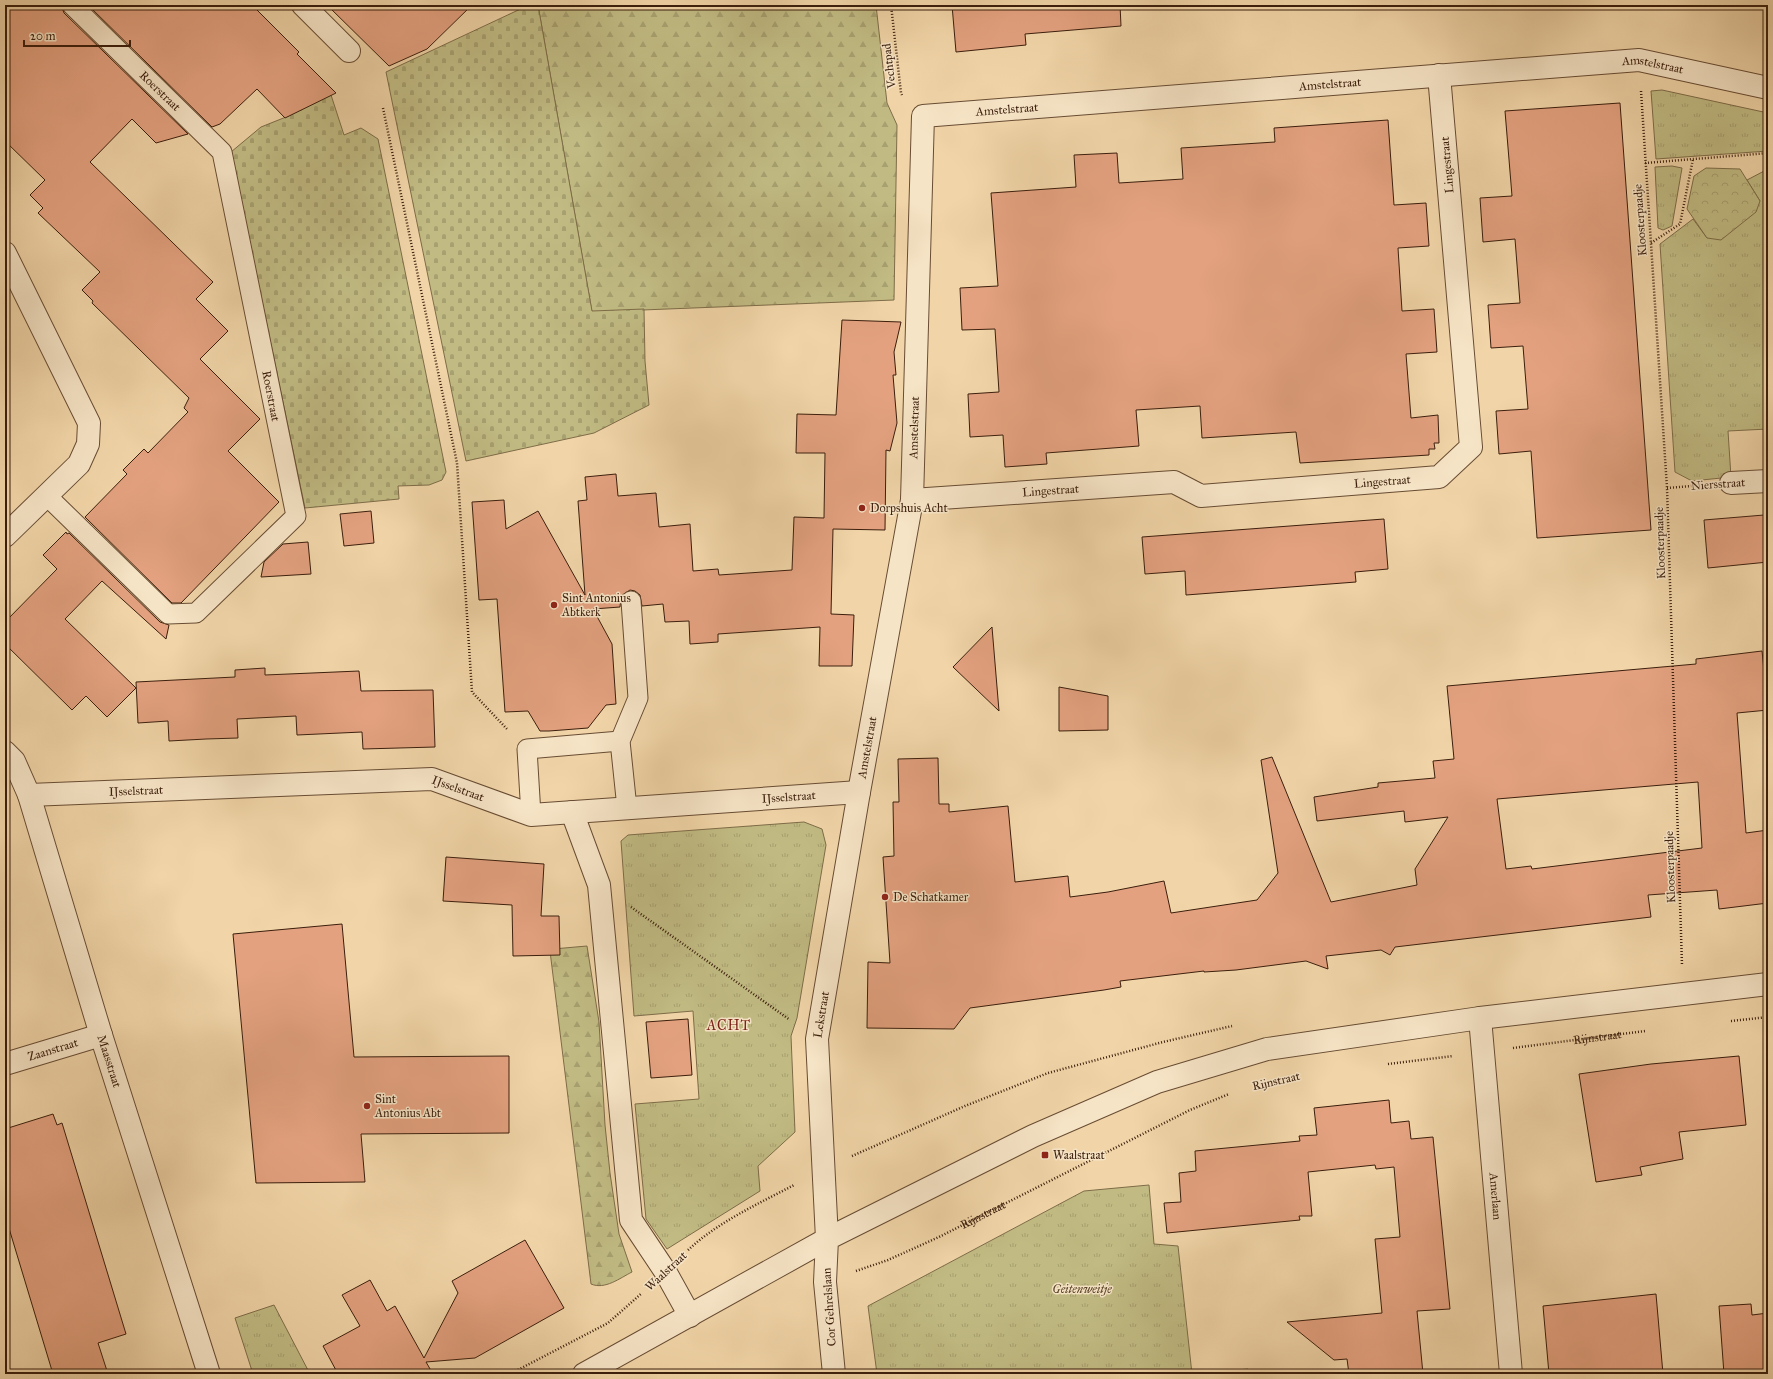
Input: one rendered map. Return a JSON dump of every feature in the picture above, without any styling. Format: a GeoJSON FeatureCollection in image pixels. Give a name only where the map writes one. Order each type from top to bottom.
{"type":"FeatureCollection","features":[{"type":"Feature","properties":{"kind":"street"},"geometry":{"type":"LineString","coordinates":[[303,5],[349,51]]}},
{"type":"Feature","properties":{"kind":"street","name":"Amstelstraat"},"geometry":{"type":"LineString","coordinates":[[859,792],[912,500],[923,116],[1639,60],[1768,88]]}},
{"type":"Feature","properties":{"kind":"street","name":"Lingestraat"},"geometry":{"type":"LineString","coordinates":[[912,500],[1174,482],[1201,496],[1439,477],[1471,447],[1439,75]]}},
{"type":"Feature","properties":{"kind":"street"},"geometry":{"type":"LineString","coordinates":[[5,253],[89,423],[88,444],[79,464],[5,536]]}},
{"type":"Feature","properties":{"kind":"street","name":"Niersstraat"},"geometry":{"type":"LineString","coordinates":[[1732,483],[1768,481]]}},
{"type":"Feature","properties":{"kind":"street","name":"Maasstraat"},"geometry":{"type":"LineString","coordinates":[[5,752],[14,761],[29,795],[101,1035],[209,1374]]}},
{"type":"Feature","properties":{"kind":"street","name":"IJsselstraat"},"geometry":{"type":"LineString","coordinates":[[29,795],[432,779],[531,815],[859,792]]}},
{"type":"Feature","properties":{"kind":"street","name":"Lekstraat"},"geometry":{"type":"LineString","coordinates":[[827,1239],[817,1039],[859,792]]}},
{"type":"Feature","properties":{"kind":"street"},"geometry":{"type":"LineString","coordinates":[[572,812],[599,885],[631,1220],[665,1271],[690,1316]]}},
{"type":"Feature","properties":{"kind":"street"},"geometry":{"type":"LineString","coordinates":[[584,1374],[827,1239],[1033,1136],[1157,1082],[1267,1049],[1480,1018],[1768,984]]}},
{"type":"Feature","properties":{"kind":"street","name":"Amerlaan"},"geometry":{"type":"LineString","coordinates":[[1480,1018],[1511,1374]]}},
{"type":"Feature","properties":{"kind":"street","name":"Zaanstraat"},"geometry":{"type":"LineString","coordinates":[[5,1064],[101,1035]]}},
{"type":"Feature","properties":{"kind":"street","name":"Cor Gehrelslaan"},"geometry":{"type":"LineString","coordinates":[[827,1239],[825,1282],[834,1374]]}},
{"type":"Feature","properties":{"kind":"lane","name":"Roerstraat"},"geometry":{"type":"LineString","coordinates":[[47,496],[168,614],[196,613],[296,516],[222,152],[72,5]]}},
{"type":"Feature","properties":{"kind":"lane"},"geometry":{"type":"LineString","coordinates":[[627,808],[620,741],[638,698],[631,601]]}},
{"type":"Feature","properties":{"kind":"lane"},"geometry":{"type":"LineString","coordinates":[[531,815],[527,749],[620,741]]}},
{"type":"Feature","properties":{"kind":"path","name":"Vechtpad"},"geometry":{"type":"LineString","coordinates":[[890,5],[901,94],[923,116]]}},
{"type":"Feature","properties":{"kind":"path","name":"Kloosterpaadje"},"geometry":{"type":"LineString","coordinates":[[1639,60],[1667,488],[1682,963],[1685,995]]}},
{"type":"Feature","properties":{"kind":"path"},"geometry":{"type":"LineString","coordinates":[[383,108],[457,463],[472,692],[527,749]]}},
{"type":"Feature","properties":{"kind":"path"},"geometry":{"type":"LineString","coordinates":[[1645,162],[1768,153]]}},
{"type":"Feature","properties":{"kind":"path"},"geometry":{"type":"LineString","coordinates":[[1651,244],[1680,224],[1693,159]]}},
{"type":"Feature","properties":{"kind":"path","name":"Niersstraat"},"geometry":{"type":"LineString","coordinates":[[1667,488],[1732,483]]}},
{"type":"Feature","properties":{"kind":"path"},"geometry":{"type":"LineString","coordinates":[[599,885],[817,1039]]}},
{"type":"Feature","properties":{"kind":"path"},"geometry":{"type":"LineString","coordinates":[[1728,1021],[1768,1017]]}},
{"type":"Feature","properties":{"kind":"path","name":"Rijnstraat"},"geometry":{"type":"LineString","coordinates":[[1381,1065],[1650,1030]]}},
{"type":"Feature","properties":{"kind":"path","name":"Rijnstraat"},"geometry":{"type":"LineString","coordinates":[[825,1282],[888,1260],[939,1237],[1190,1110],[1233,1092]]}},
{"type":"Feature","properties":{"kind":"path","name":"Waalstraat"},"geometry":{"type":"LineString","coordinates":[[510,1374],[608,1323],[624,1311],[701,1238],[823,1168]]}},
{"type":"Feature","properties":{"kind":"green space"},"geometry":{"type":"Polygon","coordinates":[[[529,5],[538,5],[592,311],[644,309],[645,361],[649,405],[594,433],[466,461],[386,72],[529,5]]]}},
{"type":"Feature","properties":{"kind":"green space"},"geometry":{"type":"Polygon","coordinates":[[[538,5],[876,5],[887,103],[897,125],[894,300],[592,312],[538,5]]]}},
{"type":"Feature","properties":{"kind":"green space"},"geometry":{"type":"Polygon","coordinates":[[[1662,90],[1768,113],[1768,151],[1656,159],[1651,91],[1662,90]]]}},
{"type":"Feature","properties":{"kind":"green space"},"geometry":{"type":"Polygon","coordinates":[[[331,95],[344,135],[361,128],[378,139],[446,472],[442,480],[429,485],[398,486],[399,499],[305,508],[231,152],[261,127],[286,117],[331,95]]]}},
{"type":"Feature","properties":{"kind":"green space"},"geometry":{"type":"Polygon","coordinates":[[[1672,166],[1682,168],[1672,226],[1663,230],[1658,228],[1655,167],[1672,166]]]}},
{"type":"Feature","properties":{"kind":"green space"},"geometry":{"type":"Polygon","coordinates":[[[1706,168],[1740,169],[1760,201],[1756,212],[1721,240],[1707,238],[1687,209],[1694,176],[1706,168]]]}},
{"type":"Feature","properties":{"kind":"green space"},"geometry":{"type":"Polygon","coordinates":[[[1768,169],[1768,429],[1728,431],[1731,477],[1692,481],[1675,472],[1660,244],[1693,219],[1707,238],[1760,201],[1747,180],[1768,169]]]}},
{"type":"Feature","properties":{"kind":"green space"},"geometry":{"type":"Polygon","coordinates":[[[804,822],[822,829],[826,845],[797,1018],[791,1036],[795,1132],[758,1166],[760,1191],[667,1249],[646,1219],[635,1104],[699,1099],[693,1011],[634,1016],[621,841],[628,835],[804,822]]]}},
{"type":"Feature","properties":{"kind":"green space"},"geometry":{"type":"Polygon","coordinates":[[[587,946],[599,1022],[605,1125],[610,1173],[619,1234],[632,1272],[602,1286],[591,1284],[550,951],[553,949],[587,946]]]}},
{"type":"Feature","properties":{"kind":"green space","name":"Geitenweitje"},"geometry":{"type":"Polygon","coordinates":[[[1149,1185],[1154,1244],[1178,1246],[1192,1374],[877,1374],[868,1306],[1084,1191],[1149,1185]]]}},
{"type":"Feature","properties":{"kind":"green space"},"geometry":{"type":"Polygon","coordinates":[[[274,1305],[310,1374],[253,1374],[235,1318],[274,1305]]]}},
{"type":"Feature","properties":{"kind":"green space"},"geometry":{"type":"Polygon","coordinates":[[[1248,1369],[1249,1374],[1194,1374],[1248,1369]]]}},
{"type":"Feature","properties":{"kind":"building"},"geometry":{"type":"Polygon","coordinates":[[[5,5],[61,5],[64,13],[188,134],[156,143],[132,119],[90,162],[213,282],[196,299],[228,331],[200,359],[260,419],[228,451],[279,502],[181,603],[172,603],[85,517],[127,474],[123,470],[144,449],[148,453],[188,412],[184,408],[189,398],[92,303],[93,301],[82,290],[100,272],[38,213],[43,208],[30,195],[45,180],[5,141],[5,5]]]}},
{"type":"Feature","properties":{"kind":"building"},"geometry":{"type":"Polygon","coordinates":[[[88,5],[252,5],[299,52],[297,54],[336,93],[285,118],[257,89],[220,124],[212,127],[88,5]]]}},
{"type":"Feature","properties":{"kind":"building"},"geometry":{"type":"Polygon","coordinates":[[[327,5],[472,5],[427,49],[389,66],[327,5]]]}},
{"type":"Feature","properties":{"kind":"building"},"geometry":{"type":"Polygon","coordinates":[[[952,5],[1120,5],[1121,26],[1025,34],[1026,45],[956,52],[952,5]]]}},
{"type":"Feature","properties":{"kind":"building"},"geometry":{"type":"Polygon","coordinates":[[[1620,103],[1651,530],[1537,538],[1531,451],[1499,454],[1496,411],[1528,409],[1523,346],[1491,348],[1488,305],[1520,303],[1515,239],[1483,242],[1480,198],[1512,196],[1505,111],[1620,103]]]}},
{"type":"Feature","properties":{"kind":"building"},"geometry":{"type":"Polygon","coordinates":[[[1388,120],[1394,205],[1426,203],[1429,246],[1398,248],[1402,311],[1434,309],[1437,352],[1406,354],[1411,418],[1438,415],[1439,443],[1434,443],[1435,449],[1429,449],[1429,455],[1300,463],[1296,432],[1202,438],[1200,406],[1136,410],[1139,446],[1046,453],[1047,464],[1005,467],[1003,435],[970,437],[968,394],[999,392],[995,329],[962,330],[960,288],[998,286],[991,193],[1076,187],[1074,155],[1117,153],[1119,183],[1183,179],[1181,148],[1275,142],[1274,128],[1388,120]]]}},
{"type":"Feature","properties":{"kind":"building"},"geometry":{"type":"Polygon","coordinates":[[[842,320],[901,322],[894,352],[896,375],[893,375],[897,423],[890,451],[886,450],[885,530],[833,529],[831,614],[854,615],[852,666],[819,666],[820,627],[718,634],[718,642],[690,644],[689,621],[665,622],[663,604],[642,606],[640,595],[635,591],[630,590],[621,596],[620,607],[593,609],[612,644],[616,704],[606,705],[588,728],[549,731],[540,731],[528,711],[505,712],[497,599],[479,600],[472,502],[504,500],[506,529],[538,511],[585,595],[578,501],[587,500],[585,477],[616,474],[618,496],[656,493],[659,527],[690,524],[693,571],[718,569],[719,575],[792,570],[794,517],[824,518],[825,453],[796,453],[797,414],[836,415],[842,320]]]}},
{"type":"Feature","properties":{"kind":"building"},"geometry":{"type":"Polygon","coordinates":[[[371,511],[374,543],[344,546],[340,514],[371,511]]]}},
{"type":"Feature","properties":{"kind":"building"},"geometry":{"type":"Polygon","coordinates":[[[1764,515],[1765,523],[1768,523],[1768,562],[1708,568],[1704,520],[1764,515]]]}},
{"type":"Feature","properties":{"kind":"building"},"geometry":{"type":"Polygon","coordinates":[[[1384,519],[1388,569],[1355,572],[1356,582],[1186,595],[1185,571],[1145,574],[1142,537],[1384,519]]]}},
{"type":"Feature","properties":{"kind":"building"},"geometry":{"type":"Polygon","coordinates":[[[66,532],[67,534],[69,533],[160,622],[169,625],[166,639],[102,581],[65,619],[136,688],[107,717],[86,696],[72,710],[5,644],[5,622],[57,569],[43,555],[66,532]]]}},
{"type":"Feature","properties":{"kind":"building"},"geometry":{"type":"Polygon","coordinates":[[[308,542],[311,574],[261,577],[264,562],[283,544],[308,542]]]}},
{"type":"Feature","properties":{"kind":"building"},"geometry":{"type":"Polygon","coordinates":[[[992,627],[999,711],[953,667],[992,627]]]}},
{"type":"Feature","properties":{"kind":"building"},"geometry":{"type":"Polygon","coordinates":[[[1762,651],[1768,710],[1737,713],[1746,833],[1768,830],[1768,903],[1719,909],[1717,890],[1648,895],[1651,917],[1395,947],[1390,955],[1381,950],[1326,956],[1328,969],[1306,961],[1236,970],[1204,971],[1120,981],[1121,987],[970,1008],[954,1029],[867,1028],[868,962],[890,963],[883,857],[894,856],[893,802],[899,802],[898,759],[938,758],[939,804],[949,804],[949,812],[1008,806],[1015,882],[1068,876],[1070,897],[1108,892],[1164,881],[1171,913],[1257,900],[1278,873],[1261,760],[1272,757],[1331,902],[1417,885],[1415,869],[1448,817],[1405,822],[1404,811],[1317,821],[1314,797],[1378,787],[1378,783],[1435,778],[1433,761],[1454,759],[1447,686],[1696,664],[1696,659],[1762,651]],[[1698,782],[1497,799],[1506,869],[1531,866],[1532,869],[1702,848],[1698,782]]]}},
{"type":"Feature","properties":{"kind":"building"},"geometry":{"type":"Polygon","coordinates":[[[265,668],[265,675],[359,671],[361,691],[433,690],[435,747],[363,749],[362,732],[297,735],[296,716],[237,719],[238,738],[169,741],[168,721],[138,723],[136,682],[235,677],[235,670],[265,668]]]}},
{"type":"Feature","properties":{"kind":"building"},"geometry":{"type":"Polygon","coordinates":[[[1059,687],[1108,696],[1108,730],[1059,731],[1059,687]]]}},
{"type":"Feature","properties":{"kind":"building"},"geometry":{"type":"Polygon","coordinates":[[[446,857],[544,864],[541,916],[559,916],[560,955],[513,956],[512,905],[443,901],[446,857]]]}},
{"type":"Feature","properties":{"kind":"building"},"geometry":{"type":"Polygon","coordinates":[[[342,924],[354,1057],[509,1056],[509,1133],[361,1134],[365,1182],[256,1183],[233,934],[342,924]]]}},
{"type":"Feature","properties":{"kind":"building"},"geometry":{"type":"Polygon","coordinates":[[[688,1019],[692,1075],[651,1078],[646,1022],[688,1019]]]}},
{"type":"Feature","properties":{"kind":"building"},"geometry":{"type":"Polygon","coordinates":[[[1739,1056],[1746,1125],[1679,1132],[1683,1159],[1640,1167],[1642,1175],[1596,1182],[1579,1074],[1651,1064],[1739,1056]]]}},
{"type":"Feature","properties":{"kind":"building"},"geometry":{"type":"Polygon","coordinates":[[[1389,1100],[1391,1123],[1409,1121],[1411,1139],[1433,1137],[1450,1309],[1417,1311],[1423,1374],[1349,1374],[1347,1359],[1334,1360],[1287,1322],[1382,1313],[1375,1239],[1400,1237],[1394,1167],[1376,1169],[1375,1165],[1308,1172],[1312,1216],[1299,1216],[1300,1220],[1167,1233],[1164,1203],[1181,1202],[1179,1173],[1196,1171],[1195,1151],[1300,1141],[1299,1136],[1317,1135],[1314,1108],[1389,1100]]]}},
{"type":"Feature","properties":{"kind":"building"},"geometry":{"type":"Polygon","coordinates":[[[53,1114],[57,1125],[62,1123],[126,1334],[98,1343],[108,1374],[53,1374],[5,1215],[5,1129],[53,1114]]]}},
{"type":"Feature","properties":{"kind":"building"},"geometry":{"type":"Polygon","coordinates":[[[525,1240],[564,1308],[475,1358],[426,1362],[433,1374],[338,1374],[323,1346],[360,1326],[342,1295],[370,1280],[387,1311],[395,1306],[424,1358],[458,1293],[452,1281],[525,1240]]]}},
{"type":"Feature","properties":{"kind":"building"},"geometry":{"type":"Polygon","coordinates":[[[1656,1294],[1663,1374],[1549,1374],[1543,1306],[1656,1294]]]}},
{"type":"Feature","properties":{"kind":"building"},"geometry":{"type":"Polygon","coordinates":[[[1751,1304],[1752,1315],[1768,1313],[1768,1374],[1724,1374],[1719,1306],[1751,1304]]]}},
{"type":"Feature","properties":{"kind":"place","name":"Dorpshuis Acht"},"geometry":{"type":"Point","coordinates":[862,508]}},
{"type":"Feature","properties":{"kind":"place","name":"Sint Antonius Abtkerk"},"geometry":{"type":"Point","coordinates":[554,605]}},
{"type":"Feature","properties":{"kind":"place","name":"De Schatkamer"},"geometry":{"type":"Point","coordinates":[885,897]}},
{"type":"Feature","properties":{"kind":"place","name":"Sint Antonius Abt"},"geometry":{"type":"Point","coordinates":[367,1106]}},
{"type":"Feature","properties":{"kind":"place","name":"Waalstraat"},"geometry":{"type":"Point","coordinates":[1045,1155]}},
{"type":"Feature","properties":{"kind":"district","name":"ACHT"},"geometry":{"type":"Point","coordinates":[729,1025]}}]}
